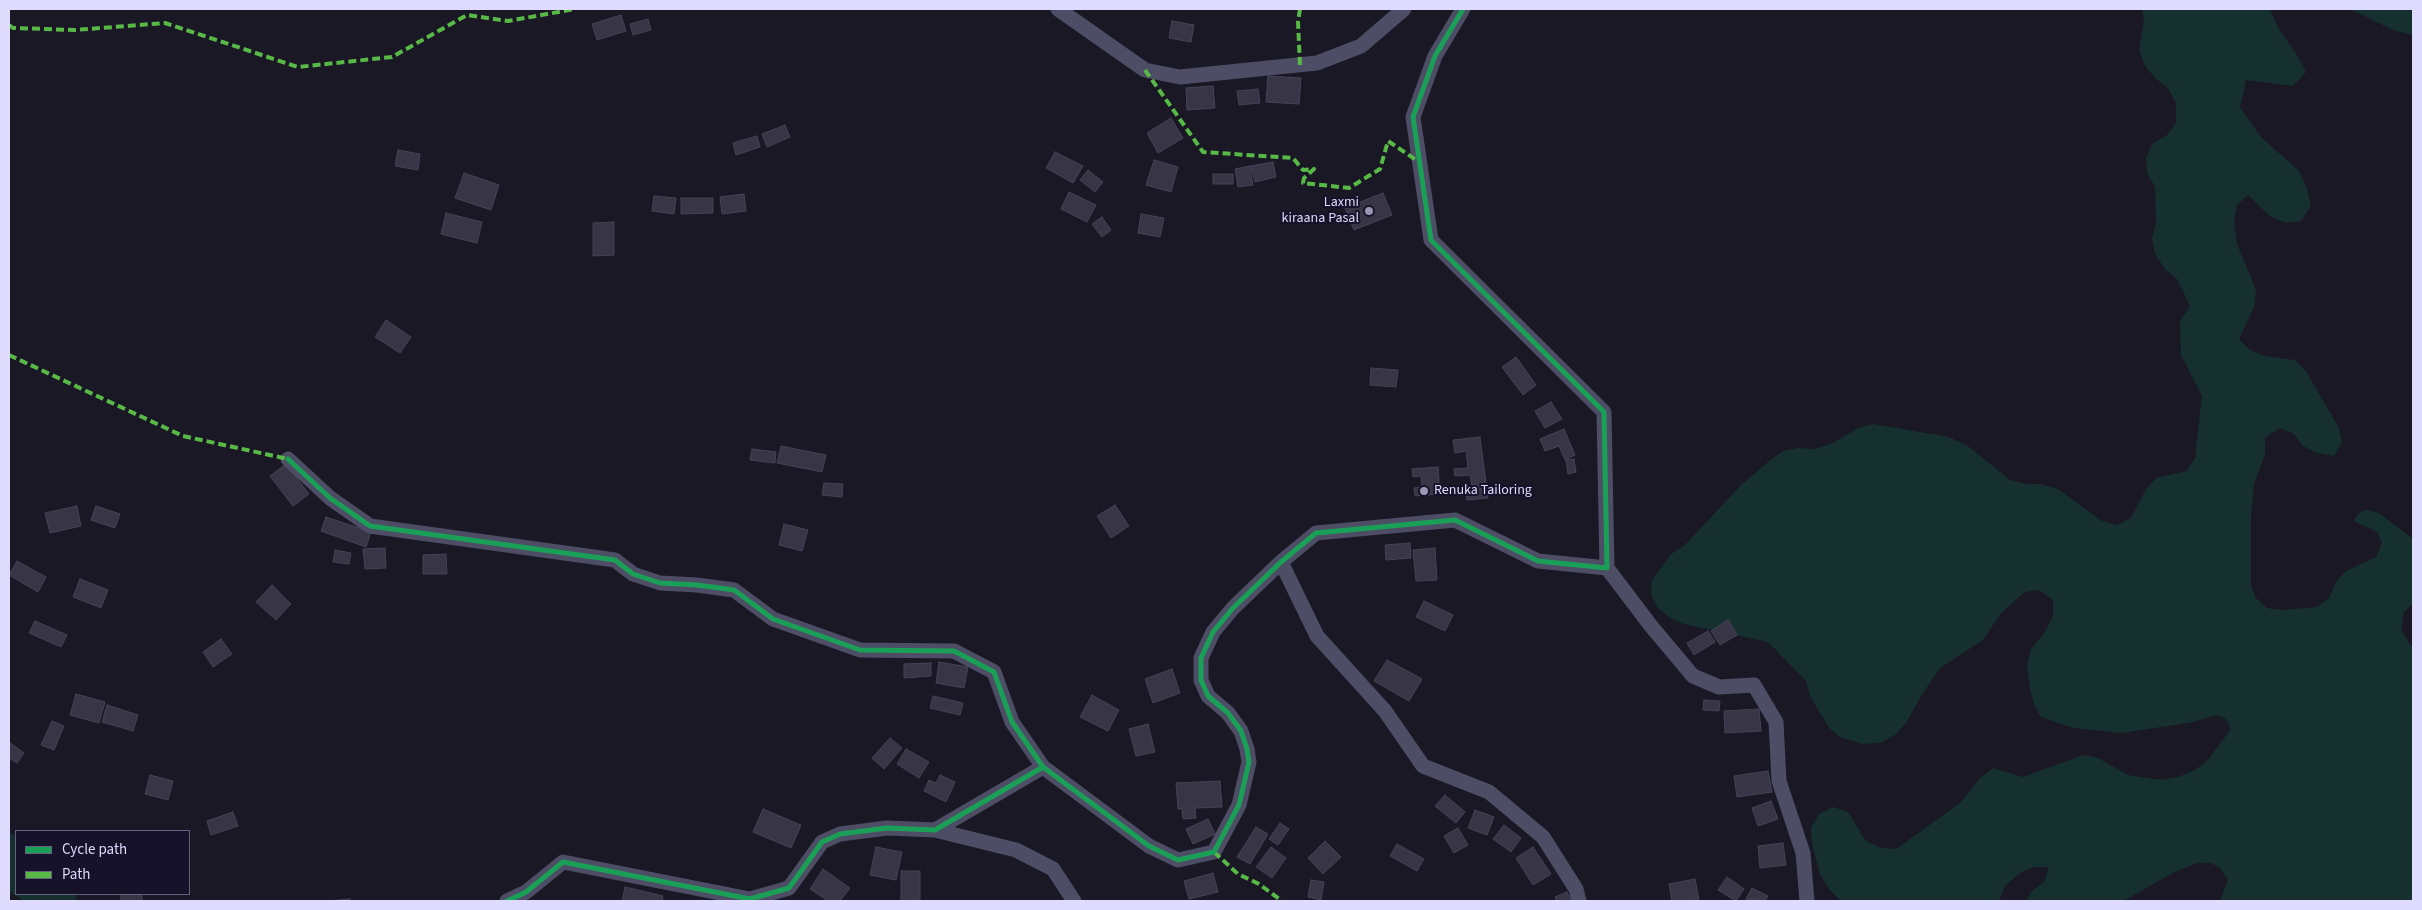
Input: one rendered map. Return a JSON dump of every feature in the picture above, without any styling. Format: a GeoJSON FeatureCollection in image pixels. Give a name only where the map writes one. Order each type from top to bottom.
{"type":"FeatureCollection","features":[{"type":"Feature","properties":{"kind":"street"},"geometry":{"type":"LineString","coordinates":[[1058,9],[1145,70],[1180,77],[1317,63],[1362,46],[1404,9]]}},
{"type":"Feature","properties":{"kind":"street"},"geometry":{"type":"LineString","coordinates":[[1463,9],[1435,56],[1413,117],[1431,240],[1604,412],[1608,568],[1651,626],[1693,676],[1719,686],[1754,685],[1776,722],[1779,781],[1803,853],[1807,901]]}},
{"type":"Feature","properties":{"kind":"street"},"geometry":{"type":"LineString","coordinates":[[288,459],[330,498],[370,526],[615,560],[633,574],[660,583],[734,590],[773,618],[860,650],[954,651],[994,672],[1012,722],[1044,768],[1149,846],[1178,860],[1214,852],[1239,804],[1249,762],[1241,731],[1228,713],[1208,696],[1201,680],[1201,658],[1214,632],[1233,608],[1281,562],[1316,533],[1455,520],[1538,561],[1608,568]]}},
{"type":"Feature","properties":{"kind":"street"},"geometry":{"type":"LineString","coordinates":[[1281,562],[1317,636],[1384,711],[1424,766],[1489,792],[1543,837],[1576,889],[1579,901]]}},
{"type":"Feature","properties":{"kind":"street"},"geometry":{"type":"LineString","coordinates":[[935,830],[1044,768]]}},
{"type":"Feature","properties":{"kind":"street"},"geometry":{"type":"LineString","coordinates":[[507,901],[526,892],[563,862],[750,899],[789,888],[822,842],[840,834],[887,828],[935,830],[1016,850],[1053,869],[1074,901]]}},
{"type":"Feature","properties":{"kind":"green space"},"geometry":{"type":"Polygon","coordinates":[[[2142,9],[2270,9],[2279,29],[2306,72],[2293,86],[2246,80],[2240,107],[2261,137],[2299,171],[2307,188],[2311,206],[2301,221],[2286,223],[2271,217],[2248,195],[2237,205],[2234,222],[2237,244],[2256,290],[2255,305],[2239,339],[2250,350],[2265,356],[2295,360],[2306,371],[2339,428],[2342,443],[2334,456],[2317,453],[2303,446],[2294,434],[2280,428],[2265,438],[2265,454],[2254,484],[2251,517],[2251,585],[2256,598],[2267,608],[2282,610],[2317,607],[2329,598],[2336,582],[2346,571],[2376,557],[2382,542],[2377,532],[2354,521],[2357,515],[2365,510],[2379,513],[2413,539],[2413,603],[2404,612],[2401,630],[2413,649],[2413,901],[2220,901],[2228,880],[2220,868],[2211,863],[2197,863],[2175,872],[2123,901],[2026,901],[2032,891],[2044,882],[2049,867],[2034,867],[2020,873],[2005,886],[1999,901],[1841,901],[1829,889],[1820,874],[1812,844],[1811,828],[1819,814],[1833,807],[1848,812],[1865,840],[1878,847],[1896,849],[1960,803],[1980,778],[1993,768],[2023,777],[2083,755],[2098,758],[2128,775],[2162,780],[2178,777],[2195,770],[2207,761],[2231,729],[2226,719],[2217,715],[2189,723],[2121,733],[2073,728],[2041,717],[2034,705],[2027,665],[2031,649],[2045,632],[2053,616],[2053,600],[2039,590],[2025,592],[2002,612],[1983,640],[1940,668],[1906,723],[1895,735],[1880,743],[1862,744],[1840,737],[1829,728],[1810,696],[1806,681],[1768,642],[1684,624],[1670,618],[1658,608],[1651,595],[1652,580],[1671,554],[1685,545],[1741,485],[1769,461],[1783,451],[1798,448],[1815,449],[1833,443],[1858,428],[1873,424],[1949,437],[1968,446],[2010,480],[2026,484],[2041,484],[2058,489],[2102,521],[2117,525],[2131,518],[2146,489],[2156,478],[2187,471],[2195,458],[2202,396],[2181,355],[2180,321],[2190,306],[2177,279],[2165,269],[2155,254],[2152,238],[2156,223],[2155,187],[2147,173],[2146,158],[2152,144],[2167,135],[2176,123],[2176,103],[2168,88],[2156,79],[2145,66],[2139,51],[2144,19],[2142,9]]]}},
{"type":"Feature","properties":{"kind":"green space"},"geometry":{"type":"Polygon","coordinates":[[[2350,9],[2413,9],[2413,35],[2393,30],[2350,9]]]}},
{"type":"Feature","properties":{"kind":"green space"},"geometry":{"type":"Polygon","coordinates":[[[9,832],[15,836],[15,895],[9,891],[9,832]]]}},
{"type":"Feature","properties":{"kind":"green space"},"geometry":{"type":"Polygon","coordinates":[[[15,895],[75,895],[77,901],[24,901],[15,895]]]}},
{"type":"Feature","properties":{"kind":"building"},"geometry":{"type":"Polygon","coordinates":[[[621,15],[626,31],[597,40],[592,24],[621,15]]]}},
{"type":"Feature","properties":{"kind":"building"},"geometry":{"type":"Polygon","coordinates":[[[648,19],[651,30],[633,35],[630,24],[648,19]]]}},
{"type":"Feature","properties":{"kind":"building"},"geometry":{"type":"Polygon","coordinates":[[[1172,21],[1194,25],[1191,42],[1169,38],[1172,21]]]}},
{"type":"Feature","properties":{"kind":"building"},"geometry":{"type":"Polygon","coordinates":[[[1268,76],[1301,78],[1299,104],[1266,102],[1268,76]]]}},
{"type":"Feature","properties":{"kind":"building"},"geometry":{"type":"Polygon","coordinates":[[[1213,86],[1215,108],[1187,110],[1186,88],[1213,86]]]}},
{"type":"Feature","properties":{"kind":"building"},"geometry":{"type":"Polygon","coordinates":[[[1258,89],[1260,103],[1239,105],[1237,91],[1258,89]]]}},
{"type":"Feature","properties":{"kind":"building"},"geometry":{"type":"Polygon","coordinates":[[[1171,118],[1183,138],[1158,153],[1147,133],[1171,118]]]}},
{"type":"Feature","properties":{"kind":"building"},"geometry":{"type":"Polygon","coordinates":[[[785,125],[790,137],[767,147],[762,134],[785,125]]]}},
{"type":"Feature","properties":{"kind":"building"},"geometry":{"type":"Polygon","coordinates":[[[757,136],[760,147],[736,155],[733,143],[757,136]]]}},
{"type":"Feature","properties":{"kind":"building"},"geometry":{"type":"Polygon","coordinates":[[[398,150],[420,154],[418,170],[395,166],[398,150]]]}},
{"type":"Feature","properties":{"kind":"building"},"geometry":{"type":"Polygon","coordinates":[[[1055,152],[1083,166],[1073,183],[1046,168],[1055,152]]]}},
{"type":"Feature","properties":{"kind":"building"},"geometry":{"type":"Polygon","coordinates":[[[1154,160],[1178,167],[1171,192],[1146,185],[1154,160]]]}},
{"type":"Feature","properties":{"kind":"building"},"geometry":{"type":"Polygon","coordinates":[[[1273,162],[1276,177],[1255,182],[1251,166],[1273,162]]]}},
{"type":"Feature","properties":{"kind":"building"},"geometry":{"type":"Polygon","coordinates":[[[1250,166],[1253,185],[1238,187],[1235,169],[1250,166]]]}},
{"type":"Feature","properties":{"kind":"building"},"geometry":{"type":"Polygon","coordinates":[[[1088,170],[1103,182],[1095,192],[1080,180],[1088,170]]]}},
{"type":"Feature","properties":{"kind":"building"},"geometry":{"type":"Polygon","coordinates":[[[464,173],[499,185],[491,210],[455,198],[464,173]]]}},
{"type":"Feature","properties":{"kind":"building"},"geometry":{"type":"Polygon","coordinates":[[[1213,174],[1233,174],[1233,184],[1213,184],[1213,174]]]}},
{"type":"Feature","properties":{"kind":"building"},"geometry":{"type":"Polygon","coordinates":[[[1069,192],[1096,205],[1087,222],[1061,209],[1069,192]]]}},
{"type":"Feature","properties":{"kind":"building","name":"Laxmi kiraana Pasal"},"geometry":{"type":"Polygon","coordinates":[[[1383,193],[1392,215],[1354,230],[1345,208],[1383,193]]]}},
{"type":"Feature","properties":{"kind":"building"},"geometry":{"type":"Polygon","coordinates":[[[744,194],[746,211],[722,214],[720,197],[744,194]]]}},
{"type":"Feature","properties":{"kind":"building"},"geometry":{"type":"Polygon","coordinates":[[[654,196],[676,198],[674,214],[652,211],[654,196]]]}},
{"type":"Feature","properties":{"kind":"building"},"geometry":{"type":"Polygon","coordinates":[[[681,198],[713,198],[713,213],[681,214],[681,198]]]}},
{"type":"Feature","properties":{"kind":"building"},"geometry":{"type":"Polygon","coordinates":[[[446,213],[482,222],[477,243],[441,234],[446,213]]]}},
{"type":"Feature","properties":{"kind":"building"},"geometry":{"type":"Polygon","coordinates":[[[1141,214],[1164,218],[1160,237],[1138,233],[1141,214]]]}},
{"type":"Feature","properties":{"kind":"building"},"geometry":{"type":"Polygon","coordinates":[[[1102,217],[1111,230],[1102,237],[1092,224],[1102,217]]]}},
{"type":"Feature","properties":{"kind":"building"},"geometry":{"type":"Polygon","coordinates":[[[614,222],[614,255],[593,256],[593,223],[614,222]]]}},
{"type":"Feature","properties":{"kind":"building"},"geometry":{"type":"Polygon","coordinates":[[[386,320],[411,337],[400,353],[375,337],[386,320]]]}},
{"type":"Feature","properties":{"kind":"building"},"geometry":{"type":"Polygon","coordinates":[[[1516,357],[1536,385],[1523,395],[1502,367],[1516,357]]]}},
{"type":"Feature","properties":{"kind":"building"},"geometry":{"type":"Polygon","coordinates":[[[1371,368],[1398,370],[1396,387],[1370,385],[1371,368]]]}},
{"type":"Feature","properties":{"kind":"building"},"geometry":{"type":"Polygon","coordinates":[[[1551,402],[1562,419],[1545,428],[1535,411],[1551,402]]]}},
{"type":"Feature","properties":{"kind":"building"},"geometry":{"type":"Polygon","coordinates":[[[1564,429],[1575,455],[1565,460],[1559,446],[1545,451],[1540,439],[1564,429]]]}},
{"type":"Feature","properties":{"kind":"building"},"geometry":{"type":"Polygon","coordinates":[[[1480,437],[1488,498],[1467,500],[1465,488],[1472,487],[1470,475],[1455,476],[1454,469],[1468,468],[1466,451],[1455,453],[1453,440],[1480,437]]]}},
{"type":"Feature","properties":{"kind":"building"},"geometry":{"type":"Polygon","coordinates":[[[781,446],[826,455],[822,472],[777,463],[781,446]]]}},
{"type":"Feature","properties":{"kind":"building"},"geometry":{"type":"Polygon","coordinates":[[[752,449],[776,452],[775,463],[750,460],[752,449]]]}},
{"type":"Feature","properties":{"kind":"building"},"geometry":{"type":"Polygon","coordinates":[[[1574,459],[1576,472],[1568,474],[1566,460],[1574,459]]]}},
{"type":"Feature","properties":{"kind":"building"},"geometry":{"type":"Polygon","coordinates":[[[286,464],[309,494],[293,506],[270,476],[286,464]]]}},
{"type":"Feature","properties":{"kind":"building"},"geometry":{"type":"Polygon","coordinates":[[[1438,467],[1440,494],[1415,496],[1414,488],[1422,487],[1421,476],[1413,477],[1412,469],[1438,467]]]}},
{"type":"Feature","properties":{"kind":"building"},"geometry":{"type":"Polygon","coordinates":[[[824,483],[843,484],[842,497],[822,495],[824,483]]]}},
{"type":"Feature","properties":{"kind":"building"},"geometry":{"type":"Polygon","coordinates":[[[1115,505],[1129,526],[1111,538],[1097,516],[1115,505]]]}},
{"type":"Feature","properties":{"kind":"building"},"geometry":{"type":"Polygon","coordinates":[[[77,506],[81,526],[50,533],[45,513],[77,506]]]}},
{"type":"Feature","properties":{"kind":"building"},"geometry":{"type":"Polygon","coordinates":[[[96,506],[120,514],[115,528],[91,520],[96,506]]]}},
{"type":"Feature","properties":{"kind":"building"},"geometry":{"type":"Polygon","coordinates":[[[326,517],[371,532],[366,547],[321,531],[326,517]]]}},
{"type":"Feature","properties":{"kind":"building"},"geometry":{"type":"Polygon","coordinates":[[[784,524],[808,530],[802,551],[779,545],[784,524]]]}},
{"type":"Feature","properties":{"kind":"building"},"geometry":{"type":"Polygon","coordinates":[[[1410,543],[1411,558],[1386,560],[1385,545],[1410,543]]]}},
{"type":"Feature","properties":{"kind":"building"},"geometry":{"type":"Polygon","coordinates":[[[385,548],[386,568],[365,569],[363,549],[385,548]]]}},
{"type":"Feature","properties":{"kind":"building"},"geometry":{"type":"Polygon","coordinates":[[[1435,548],[1437,580],[1416,581],[1413,550],[1435,548]]]}},
{"type":"Feature","properties":{"kind":"building"},"geometry":{"type":"Polygon","coordinates":[[[335,550],[351,553],[349,564],[333,562],[335,550]]]}},
{"type":"Feature","properties":{"kind":"building"},"geometry":{"type":"Polygon","coordinates":[[[446,554],[447,574],[423,574],[423,555],[446,554]]]}},
{"type":"Feature","properties":{"kind":"building"},"geometry":{"type":"Polygon","coordinates":[[[17,561],[46,577],[38,592],[9,575],[17,561]]]}},
{"type":"Feature","properties":{"kind":"building"},"geometry":{"type":"Polygon","coordinates":[[[80,579],[108,590],[101,608],[73,597],[80,579]]]}},
{"type":"Feature","properties":{"kind":"building"},"geometry":{"type":"Polygon","coordinates":[[[272,585],[291,604],[276,620],[256,602],[272,585]]]}},
{"type":"Feature","properties":{"kind":"building"},"geometry":{"type":"Polygon","coordinates":[[[1424,601],[1453,615],[1445,631],[1416,617],[1424,601]]]}},
{"type":"Feature","properties":{"kind":"building"},"geometry":{"type":"Polygon","coordinates":[[[1728,620],[1737,635],[1720,645],[1711,631],[1728,620]]]}},
{"type":"Feature","properties":{"kind":"building"},"geometry":{"type":"Polygon","coordinates":[[[35,621],[67,635],[61,647],[29,633],[35,621]]]}},
{"type":"Feature","properties":{"kind":"building"},"geometry":{"type":"Polygon","coordinates":[[[1708,631],[1715,642],[1694,655],[1687,643],[1708,631]]]}},
{"type":"Feature","properties":{"kind":"building"},"geometry":{"type":"Polygon","coordinates":[[[221,639],[232,654],[213,667],[203,652],[221,639]]]}},
{"type":"Feature","properties":{"kind":"building"},"geometry":{"type":"Polygon","coordinates":[[[1387,660],[1422,679],[1409,701],[1374,681],[1387,660]]]}},
{"type":"Feature","properties":{"kind":"building"},"geometry":{"type":"Polygon","coordinates":[[[939,662],[968,667],[964,688],[936,683],[939,662]]]}},
{"type":"Feature","properties":{"kind":"building"},"geometry":{"type":"Polygon","coordinates":[[[931,663],[931,676],[904,678],[904,664],[931,663]]]}},
{"type":"Feature","properties":{"kind":"building"},"geometry":{"type":"Polygon","coordinates":[[[1172,669],[1180,693],[1153,703],[1145,679],[1172,669]]]}},
{"type":"Feature","properties":{"kind":"building"},"geometry":{"type":"Polygon","coordinates":[[[76,694],[105,702],[99,723],[70,715],[76,694]]]}},
{"type":"Feature","properties":{"kind":"building"},"geometry":{"type":"Polygon","coordinates":[[[1092,695],[1119,710],[1108,731],[1080,717],[1092,695]]]}},
{"type":"Feature","properties":{"kind":"building"},"geometry":{"type":"Polygon","coordinates":[[[933,696],[963,703],[960,715],[930,708],[933,696]]]}},
{"type":"Feature","properties":{"kind":"building"},"geometry":{"type":"Polygon","coordinates":[[[1704,700],[1720,701],[1719,711],[1703,710],[1704,700]]]}},
{"type":"Feature","properties":{"kind":"building"},"geometry":{"type":"Polygon","coordinates":[[[107,705],[138,715],[133,731],[102,722],[107,705]]]}},
{"type":"Feature","properties":{"kind":"building"},"geometry":{"type":"Polygon","coordinates":[[[1759,709],[1761,731],[1725,733],[1724,711],[1759,709]]]}},
{"type":"Feature","properties":{"kind":"building"},"geometry":{"type":"Polygon","coordinates":[[[52,721],[64,726],[54,750],[41,745],[52,721]]]}},
{"type":"Feature","properties":{"kind":"building"},"geometry":{"type":"Polygon","coordinates":[[[1148,724],[1155,752],[1136,756],[1129,729],[1148,724]]]}},
{"type":"Feature","properties":{"kind":"building"},"geometry":{"type":"Polygon","coordinates":[[[890,738],[902,748],[884,769],[872,758],[890,738]]]}},
{"type":"Feature","properties":{"kind":"building"},"geometry":{"type":"Polygon","coordinates":[[[9,742],[24,753],[17,763],[11,759],[9,762],[9,742]]]}},
{"type":"Feature","properties":{"kind":"building"},"geometry":{"type":"Polygon","coordinates":[[[906,749],[929,762],[919,778],[897,764],[906,749]]]}},
{"type":"Feature","properties":{"kind":"building"},"geometry":{"type":"Polygon","coordinates":[[[1768,771],[1772,792],[1737,797],[1734,776],[1768,771]]]}},
{"type":"Feature","properties":{"kind":"building"},"geometry":{"type":"Polygon","coordinates":[[[150,775],[173,781],[168,800],[145,794],[150,775]]]}},
{"type":"Feature","properties":{"kind":"building"},"geometry":{"type":"Polygon","coordinates":[[[940,775],[955,782],[946,802],[924,791],[929,780],[936,783],[940,775]]]}},
{"type":"Feature","properties":{"kind":"building"},"geometry":{"type":"Polygon","coordinates":[[[1220,781],[1222,807],[1195,808],[1196,818],[1183,819],[1182,809],[1178,809],[1176,783],[1220,781]]]}},
{"type":"Feature","properties":{"kind":"building"},"geometry":{"type":"Polygon","coordinates":[[[1445,795],[1465,812],[1456,823],[1435,806],[1445,795]]]}},
{"type":"Feature","properties":{"kind":"building"},"geometry":{"type":"Polygon","coordinates":[[[1771,801],[1778,819],[1758,826],[1752,808],[1771,801]]]}},
{"type":"Feature","properties":{"kind":"building"},"geometry":{"type":"Polygon","coordinates":[[[763,809],[801,825],[791,848],[753,832],[763,809]]]}},
{"type":"Feature","properties":{"kind":"building"},"geometry":{"type":"Polygon","coordinates":[[[1475,810],[1494,817],[1487,835],[1468,828],[1475,810]]]}},
{"type":"Feature","properties":{"kind":"building"},"geometry":{"type":"Polygon","coordinates":[[[233,812],[238,826],[211,835],[207,821],[233,812]]]}},
{"type":"Feature","properties":{"kind":"building"},"geometry":{"type":"Polygon","coordinates":[[[1208,819],[1215,834],[1193,844],[1186,829],[1208,819]]]}},
{"type":"Feature","properties":{"kind":"building"},"geometry":{"type":"Polygon","coordinates":[[[1280,823],[1289,829],[1278,845],[1269,839],[1280,823]]]}},
{"type":"Feature","properties":{"kind":"building"},"geometry":{"type":"Polygon","coordinates":[[[1504,825],[1521,838],[1511,852],[1493,839],[1504,825]]]}},
{"type":"Feature","properties":{"kind":"building"},"geometry":{"type":"Polygon","coordinates":[[[1256,827],[1268,834],[1250,864],[1237,857],[1256,827]]]}},
{"type":"Feature","properties":{"kind":"building"},"geometry":{"type":"Polygon","coordinates":[[[1458,828],[1468,845],[1454,853],[1444,836],[1458,828]]]}},
{"type":"Feature","properties":{"kind":"building"},"geometry":{"type":"Polygon","coordinates":[[[1325,841],[1341,857],[1323,874],[1308,858],[1325,841]]]}},
{"type":"Feature","properties":{"kind":"building"},"geometry":{"type":"Polygon","coordinates":[[[1783,843],[1786,865],[1760,868],[1758,846],[1783,843]]]}},
{"type":"Feature","properties":{"kind":"building"},"geometry":{"type":"Polygon","coordinates":[[[1397,844],[1424,859],[1417,871],[1390,856],[1397,844]]]}},
{"type":"Feature","properties":{"kind":"building"},"geometry":{"type":"Polygon","coordinates":[[[876,847],[902,852],[896,880],[870,875],[876,847]]]}},
{"type":"Feature","properties":{"kind":"building"},"geometry":{"type":"Polygon","coordinates":[[[1271,847],[1286,858],[1272,878],[1256,867],[1271,847]]]}},
{"type":"Feature","properties":{"kind":"building"},"geometry":{"type":"Polygon","coordinates":[[[1533,847],[1551,874],[1533,885],[1516,858],[1533,847]]]}},
{"type":"Feature","properties":{"kind":"building"},"geometry":{"type":"Polygon","coordinates":[[[823,869],[850,888],[840,901],[828,901],[810,889],[823,869]]]}},
{"type":"Feature","properties":{"kind":"building"},"geometry":{"type":"Polygon","coordinates":[[[901,871],[920,871],[920,901],[901,901],[901,871]]]}},
{"type":"Feature","properties":{"kind":"building"},"geometry":{"type":"Polygon","coordinates":[[[1213,873],[1218,892],[1189,899],[1184,881],[1213,873]]]}},
{"type":"Feature","properties":{"kind":"building"},"geometry":{"type":"Polygon","coordinates":[[[1727,877],[1744,889],[1736,901],[1718,890],[1727,877]]]}},
{"type":"Feature","properties":{"kind":"building"},"geometry":{"type":"Polygon","coordinates":[[[1695,879],[1699,900],[1672,901],[1669,884],[1695,879]]]}},
{"type":"Feature","properties":{"kind":"building"},"geometry":{"type":"Polygon","coordinates":[[[1311,880],[1324,882],[1321,900],[1308,897],[1311,880]]]}},
{"type":"Feature","properties":{"kind":"building"},"geometry":{"type":"Polygon","coordinates":[[[625,887],[663,896],[662,901],[622,901],[625,887]]]}},
{"type":"Feature","properties":{"kind":"building"},"geometry":{"type":"Polygon","coordinates":[[[1752,888],[1768,896],[1765,901],[1746,899],[1752,888]]]}},
{"type":"Feature","properties":{"kind":"building"},"geometry":{"type":"Polygon","coordinates":[[[1567,892],[1571,901],[1557,901],[1555,897],[1567,892]]]}},
{"type":"Feature","properties":{"kind":"building"},"geometry":{"type":"Polygon","coordinates":[[[121,895],[142,895],[142,901],[121,901],[121,895]]]}},
{"type":"Feature","properties":{"kind":"building"},"geometry":{"type":"Polygon","coordinates":[[[350,899],[350,901],[328,901],[350,899]]]}},
{"type":"Feature","properties":{"kind":"marked path"},"geometry":{"type":"LineString","coordinates":[[9,25],[13,28],[75,30],[165,23],[298,67],[392,57],[467,15],[508,21],[575,9]]}},
{"type":"Feature","properties":{"kind":"marked path"},"geometry":{"type":"LineString","coordinates":[[1300,9],[1298,22],[1300,65]]}},
{"type":"Feature","properties":{"kind":"marked path"},"geometry":{"type":"LineString","coordinates":[[1145,70],[1203,152],[1293,158],[1303,170],[1314,169],[1304,178],[1303,183],[1349,188],[1380,169],[1388,141],[1419,162]]}},
{"type":"Feature","properties":{"kind":"marked path"},"geometry":{"type":"LineString","coordinates":[[9,355],[183,436],[288,459]]}},
{"type":"Feature","properties":{"kind":"marked path"},"geometry":{"type":"LineString","coordinates":[[1214,852],[1238,874],[1259,884],[1282,901]]}},
{"type":"Feature","properties":{"kind":"cycle path"},"geometry":{"type":"LineString","coordinates":[[507,901],[526,892],[563,862],[750,899],[789,888],[822,842],[840,834],[887,828],[935,830],[1043,767],[1149,846],[1178,860],[1214,852],[1239,805],[1249,762],[1241,731],[1228,713],[1208,696],[1201,680],[1201,658],[1213,632],[1233,608],[1281,562],[1316,533],[1455,520],[1538,561],[1607,568],[1604,412],[1431,240],[1413,117],[1435,56],[1463,9]]}},
{"type":"Feature","properties":{"kind":"cycle path"},"geometry":{"type":"LineString","coordinates":[[288,459],[330,498],[370,526],[615,560],[633,574],[660,583],[734,590],[773,619],[860,650],[954,651],[994,672],[1012,722],[1043,767]]}},
{"type":"Feature","properties":{"kind":"place","name":"Laxmi kiraana Pasal"},"geometry":{"type":"Point","coordinates":[1369,211]}},
{"type":"Feature","properties":{"kind":"place","name":"Renuka Tailoring"},"geometry":{"type":"Point","coordinates":[1424,491]}}]}
